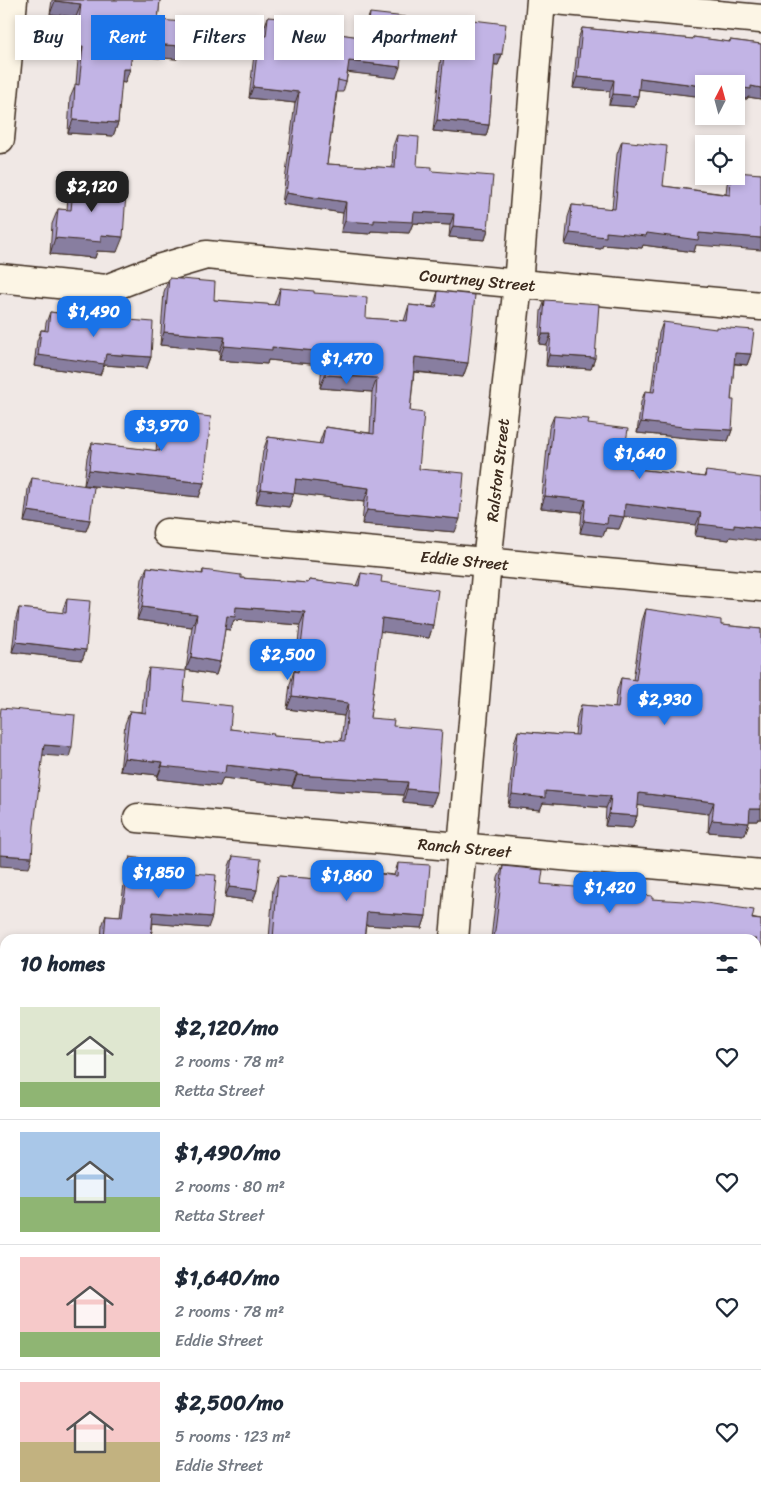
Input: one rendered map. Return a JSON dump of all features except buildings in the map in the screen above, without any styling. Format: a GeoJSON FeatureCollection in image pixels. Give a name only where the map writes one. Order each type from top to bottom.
{"type":"FeatureCollection","features":[{"type":"Feature","properties":{"kind":"street"},"geometry":{"type":"LineString","coordinates":[[0,139],[13,0]]}},
{"type":"Feature","properties":{"kind":"street","name":"Ralston Street"},"geometry":{"type":"LineString","coordinates":[[454,934],[486,562],[518,284],[541,0]]}},
{"type":"Feature","properties":{"kind":"street"},"geometry":{"type":"LineString","coordinates":[[555,0],[761,19]]}},
{"type":"Feature","properties":{"kind":"street","name":"Courtney Street"},"geometry":{"type":"LineString","coordinates":[[0,278],[106,289],[158,269],[206,255],[761,306]]}},
{"type":"Feature","properties":{"kind":"street","name":"Eddie Street"},"geometry":{"type":"LineString","coordinates":[[167,533],[761,588]]}},
{"type":"Feature","properties":{"kind":"street","name":"Ranch Street"},"geometry":{"type":"LineString","coordinates":[[138,818],[761,874]]}}]}
